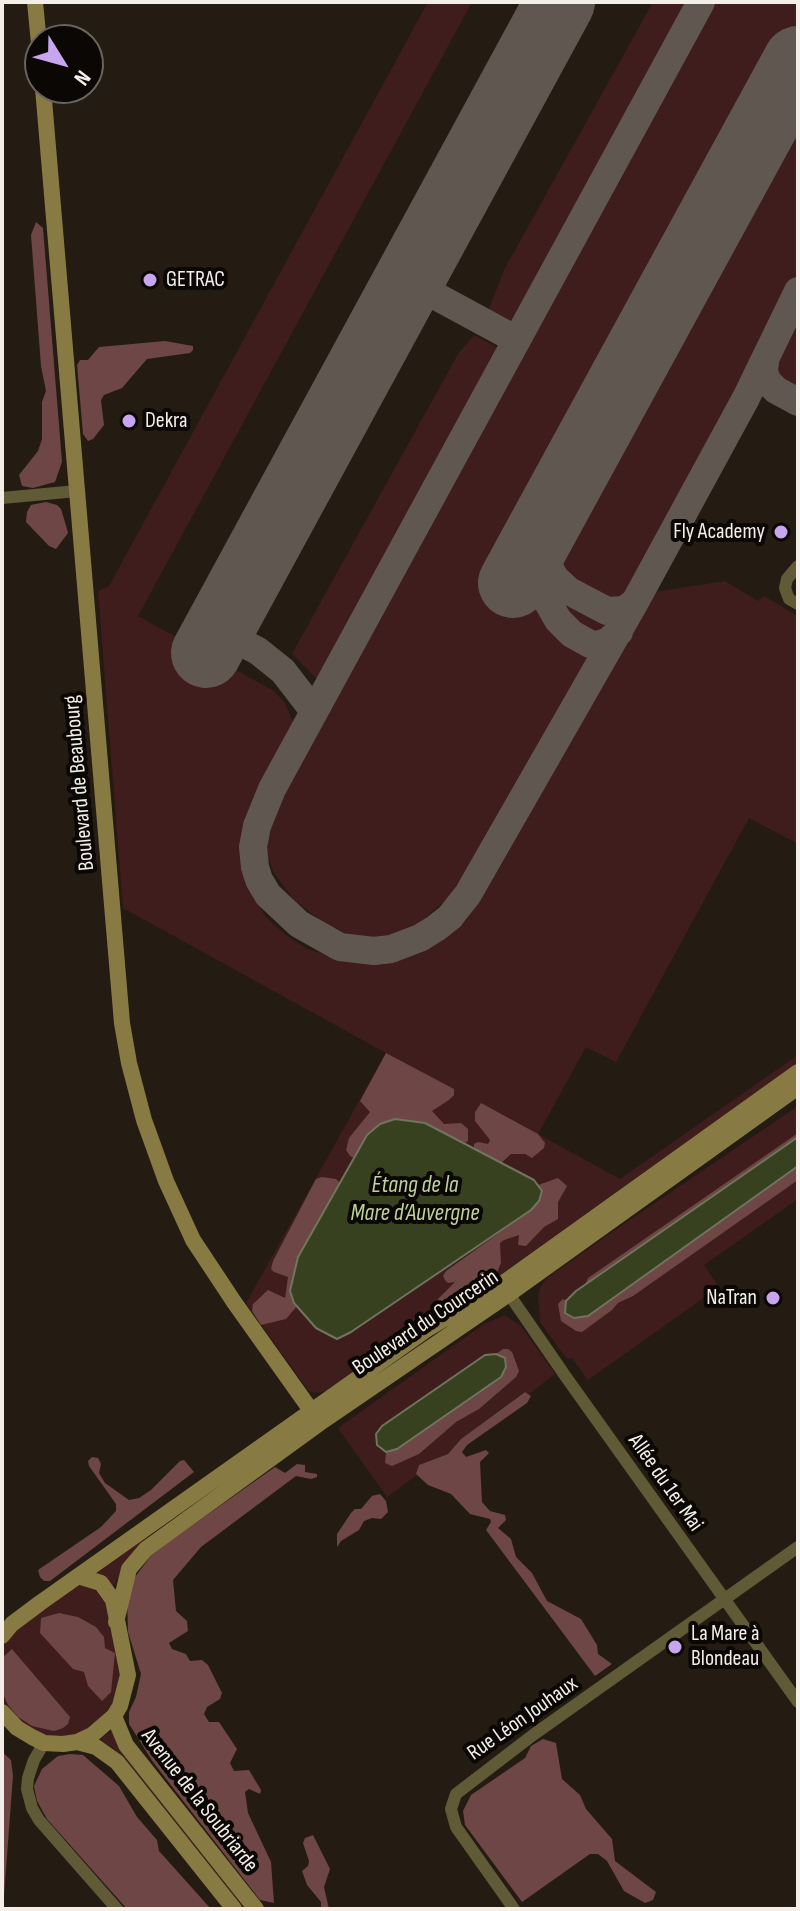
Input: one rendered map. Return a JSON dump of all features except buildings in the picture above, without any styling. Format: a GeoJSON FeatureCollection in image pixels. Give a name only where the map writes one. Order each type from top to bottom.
{"type":"FeatureCollection","features":[{"type":"Feature","properties":{"kind":"main road"},"geometry":{"type":"LineString","coordinates":[[35,2],[37,24]]}},
{"type":"Feature","properties":{"kind":"main road","name":"Boulevard de Beaubourg"},"geometry":{"type":"LineString","coordinates":[[44,104],[122,1023],[132,1076],[166,1181],[193,1240],[316,1417]]}},
{"type":"Feature","properties":{"kind":"main road","name":"Boulevard du Courcerin"},"geometry":{"type":"LineString","coordinates":[[506,1289],[798,1072]]}},
{"type":"Feature","properties":{"kind":"main road","name":"Boulevard du Courcerin"},"geometry":{"type":"LineString","coordinates":[[2,1636],[24,1614],[78,1576],[506,1289],[798,1087]]}},
{"type":"Feature","properties":{"kind":"main road","name":"Boulevard du Courcerin"},"geometry":{"type":"LineString","coordinates":[[116,1622],[125,1579],[140,1555],[316,1417]]}},
{"type":"Feature","properties":{"kind":"main road"},"geometry":{"type":"LineString","coordinates":[[3,1714],[23,1733],[44,1743],[77,1742],[102,1728],[114,1716],[125,1694],[128,1675],[113,1600],[106,1587],[78,1576]]}},
{"type":"Feature","properties":{"kind":"main road","name":"Avenue de la Soubriarde"},"geometry":{"type":"LineString","coordinates":[[114,1716],[121,1736],[133,1754],[256,1909]]}},
{"type":"Feature","properties":{"kind":"main road","name":"Avenue de la Soubriarde"},"geometry":{"type":"LineString","coordinates":[[77,1742],[96,1747],[117,1762],[234,1909]]}},
{"type":"Feature","properties":{"kind":"street"},"geometry":{"type":"LineString","coordinates":[[2,498],[77,491]]}},
{"type":"Feature","properties":{"kind":"street"},"geometry":{"type":"LineString","coordinates":[[798,566],[787,579],[785,588],[789,599],[798,604]]}},
{"type":"Feature","properties":{"kind":"street","name":"Allée du 1er Mai"},"geometry":{"type":"LineString","coordinates":[[506,1289],[798,1702]]}},
{"type":"Feature","properties":{"kind":"street"},"geometry":{"type":"LineString","coordinates":[[725,1599],[798,1547]]}},
{"type":"Feature","properties":{"kind":"street","name":"Rue Léon Jouhaux"},"geometry":{"type":"LineString","coordinates":[[514,1909],[456,1827],[451,1809],[456,1794],[496,1762],[725,1599]]}},
{"type":"Feature","properties":{"kind":"street"},"geometry":{"type":"LineString","coordinates":[[44,1743],[28,1778],[27,1789],[32,1808],[43,1825],[117,1909]]}},
{"type":"Feature","properties":{"kind":"shaded area"},"geometry":{"type":"Polygon","coordinates":[[[428,2],[472,2],[138,616],[274,691],[285,703],[293,722],[264,776],[242,839],[241,862],[245,885],[266,917],[286,935],[307,949],[354,963],[404,959],[424,952],[466,921],[500,867],[648,593],[725,581],[758,601],[764,596],[798,616],[798,844],[749,818],[616,1062],[586,1047],[538,1134],[620,1179],[798,1055],[798,1067],[537,1255],[328,1391],[315,1393],[309,1391],[246,1303],[386,1053],[123,908],[98,591],[109,586],[428,2]]]}},
{"type":"Feature","properties":{"kind":"shaded area"},"geometry":{"type":"Polygon","coordinates":[[[653,2],[687,2],[512,321],[489,309],[504,270],[653,2]]]}},
{"type":"Feature","properties":{"kind":"shaded area"},"geometry":{"type":"Polygon","coordinates":[[[713,2],[798,2],[798,29],[500,576],[538,599],[566,638],[598,656],[476,857],[446,900],[408,932],[387,938],[366,939],[346,933],[322,921],[294,900],[274,873],[266,852],[276,801],[713,2]]]}},
{"type":"Feature","properties":{"kind":"shaded area"},"geometry":{"type":"Polygon","coordinates":[[[798,95],[798,277],[737,403],[634,593],[621,603],[607,603],[562,577],[554,559],[558,534],[798,95]]]}},
{"type":"Feature","properties":{"kind":"shaded area"},"geometry":{"type":"Polygon","coordinates":[[[36,222],[43,228],[62,462],[55,482],[33,488],[22,486],[19,475],[38,451],[42,439],[42,402],[46,391],[41,366],[31,235],[36,222]]]}},
{"type":"Feature","properties":{"kind":"shaded area"},"geometry":{"type":"Polygon","coordinates":[[[798,305],[798,393],[775,380],[770,369],[798,305]]]}},
{"type":"Feature","properties":{"kind":"shaded area"},"geometry":{"type":"Polygon","coordinates":[[[474,335],[498,348],[319,681],[292,654],[458,354],[474,335]]]}},
{"type":"Feature","properties":{"kind":"shaded area"},"geometry":{"type":"Polygon","coordinates":[[[165,341],[193,346],[193,350],[147,359],[122,388],[104,395],[101,400],[104,425],[88,441],[83,434],[77,365],[80,360],[88,360],[99,347],[165,341]]]}},
{"type":"Feature","properties":{"kind":"shaded area"},"geometry":{"type":"Polygon","coordinates":[[[46,502],[61,509],[68,533],[56,549],[49,546],[26,522],[31,505],[46,502]]]}},
{"type":"Feature","properties":{"kind":"shaded area"},"geometry":{"type":"Polygon","coordinates":[[[548,582],[600,616],[607,625],[606,633],[599,637],[590,636],[569,624],[548,590],[548,582]]]}},
{"type":"Feature","properties":{"kind":"shaded area"},"geometry":{"type":"Polygon","coordinates":[[[386,1053],[454,1089],[454,1095],[449,1100],[432,1111],[444,1124],[461,1123],[468,1129],[468,1141],[465,1143],[425,1123],[367,1135],[354,1158],[350,1156],[346,1150],[349,1138],[370,1112],[360,1101],[386,1053]]]}},
{"type":"Feature","properties":{"kind":"shaded area"},"geometry":{"type":"Polygon","coordinates":[[[481,1103],[538,1134],[545,1143],[544,1148],[532,1158],[525,1154],[511,1154],[501,1163],[474,1149],[474,1144],[488,1144],[490,1140],[475,1121],[475,1112],[481,1103]]]}},
{"type":"Feature","properties":{"kind":"shaded area"},"geometry":{"type":"Polygon","coordinates":[[[798,1106],[798,1199],[704,1265],[719,1287],[588,1380],[572,1358],[567,1359],[540,1322],[538,1296],[547,1278],[798,1106]]]}},
{"type":"Feature","properties":{"kind":"shaded area"},"geometry":{"type":"Polygon","coordinates":[[[798,1133],[798,1137],[585,1285],[588,1278],[798,1133]]]}},
{"type":"Feature","properties":{"kind":"shaded area"},"geometry":{"type":"Polygon","coordinates":[[[798,1166],[798,1180],[633,1296],[618,1303],[582,1332],[561,1321],[558,1304],[563,1299],[588,1316],[798,1166]]]}},
{"type":"Feature","properties":{"kind":"shaded area"},"geometry":{"type":"Polygon","coordinates":[[[558,1178],[567,1186],[558,1202],[558,1219],[544,1227],[526,1246],[518,1245],[519,1235],[504,1240],[500,1243],[501,1263],[495,1277],[491,1280],[483,1277],[464,1296],[452,1299],[442,1309],[433,1309],[438,1299],[455,1282],[445,1280],[443,1276],[446,1271],[531,1210],[542,1191],[538,1185],[558,1178]]]}},
{"type":"Feature","properties":{"kind":"shaded area"},"geometry":{"type":"Polygon","coordinates":[[[316,1179],[336,1179],[340,1183],[298,1257],[294,1303],[297,1306],[286,1319],[261,1325],[252,1311],[253,1304],[268,1290],[285,1298],[288,1277],[271,1269],[273,1261],[316,1179]]]}},
{"type":"Feature","properties":{"kind":"shaded area"},"geometry":{"type":"Polygon","coordinates":[[[505,1315],[521,1326],[555,1374],[529,1394],[524,1392],[461,1439],[448,1454],[419,1465],[417,1475],[387,1497],[338,1428],[484,1324],[505,1315]]]}},
{"type":"Feature","properties":{"kind":"shaded area"},"geometry":{"type":"Polygon","coordinates":[[[503,1349],[512,1352],[519,1371],[516,1377],[419,1454],[392,1466],[385,1463],[386,1452],[397,1449],[501,1377],[505,1358],[496,1354],[503,1349]]]}},
{"type":"Feature","properties":{"kind":"shaded area"},"geometry":{"type":"Polygon","coordinates":[[[525,1392],[531,1396],[527,1403],[467,1445],[462,1452],[466,1457],[486,1450],[489,1453],[480,1462],[482,1502],[490,1511],[505,1515],[506,1520],[498,1528],[511,1539],[516,1557],[532,1573],[547,1601],[581,1619],[597,1645],[598,1654],[612,1664],[595,1676],[486,1530],[490,1519],[470,1514],[451,1494],[428,1485],[416,1474],[419,1465],[448,1454],[461,1439],[525,1392]]]}},
{"type":"Feature","properties":{"kind":"shaded area"},"geometry":{"type":"Polygon","coordinates":[[[92,1457],[98,1458],[101,1464],[99,1473],[105,1483],[129,1500],[151,1490],[180,1461],[184,1460],[194,1472],[50,1581],[44,1581],[38,1570],[101,1527],[116,1511],[116,1504],[89,1466],[88,1461],[92,1457]]]}},
{"type":"Feature","properties":{"kind":"shaded area"},"geometry":{"type":"Polygon","coordinates":[[[297,1464],[305,1465],[305,1472],[317,1474],[317,1477],[296,1476],[201,1547],[173,1580],[176,1611],[187,1621],[188,1631],[169,1643],[172,1649],[186,1654],[190,1661],[202,1660],[208,1665],[222,1693],[204,1714],[209,1722],[219,1722],[237,1749],[230,1763],[234,1771],[249,1770],[261,1790],[260,1794],[249,1789],[245,1792],[248,1813],[271,1862],[274,1903],[260,1900],[153,1762],[129,1724],[129,1712],[141,1674],[128,1632],[127,1599],[129,1585],[153,1553],[275,1467],[285,1473],[297,1464]]]}},
{"type":"Feature","properties":{"kind":"shaded area"},"geometry":{"type":"Polygon","coordinates":[[[380,1494],[386,1501],[388,1512],[381,1519],[364,1521],[359,1530],[337,1547],[337,1534],[351,1513],[361,1509],[372,1496],[380,1494]]]}},
{"type":"Feature","properties":{"kind":"shaded area"},"geometry":{"type":"Polygon","coordinates":[[[144,1536],[149,1538],[125,1564],[113,1587],[94,1575],[144,1536]]]}},
{"type":"Feature","properties":{"kind":"shaded area"},"geometry":{"type":"Polygon","coordinates":[[[87,1582],[109,1598],[121,1673],[115,1700],[108,1714],[83,1733],[71,1737],[48,1736],[24,1726],[5,1705],[2,1699],[2,1650],[20,1624],[79,1584],[87,1582]]]}},
{"type":"Feature","properties":{"kind":"shaded area"},"geometry":{"type":"Polygon","coordinates":[[[59,1613],[78,1617],[96,1627],[104,1637],[105,1648],[115,1653],[111,1692],[102,1701],[88,1686],[84,1672],[73,1669],[40,1633],[41,1618],[59,1613]]]}},
{"type":"Feature","properties":{"kind":"shaded area"},"geometry":{"type":"Polygon","coordinates":[[[12,1649],[70,1717],[63,1728],[54,1731],[32,1726],[18,1717],[8,1705],[2,1692],[2,1658],[12,1649]]]}},
{"type":"Feature","properties":{"kind":"shaded area"},"geometry":{"type":"Polygon","coordinates":[[[112,1730],[249,1909],[241,1909],[116,1751],[100,1739],[112,1730]]]}},
{"type":"Feature","properties":{"kind":"shaded area"},"geometry":{"type":"Polygon","coordinates":[[[543,1739],[556,1743],[562,1779],[580,1795],[586,1809],[612,1839],[615,1861],[656,1892],[653,1900],[645,1903],[624,1891],[607,1861],[598,1854],[590,1854],[522,1902],[465,1825],[463,1811],[471,1795],[525,1758],[531,1746],[543,1739]]]}},
{"type":"Feature","properties":{"kind":"shaded area"},"geometry":{"type":"Polygon","coordinates":[[[2,1752],[11,1760],[13,1776],[3,1909],[2,1752]]]}},
{"type":"Feature","properties":{"kind":"shaded area"},"geometry":{"type":"Polygon","coordinates":[[[83,1755],[119,1786],[137,1817],[157,1840],[159,1851],[211,1909],[127,1909],[47,1819],[37,1801],[34,1786],[42,1769],[58,1756],[83,1755]]]}},
{"type":"Feature","properties":{"kind":"shaded area"},"geometry":{"type":"Polygon","coordinates":[[[313,1835],[330,1869],[324,1887],[329,1909],[321,1909],[321,1902],[307,1885],[302,1871],[309,1861],[303,1843],[305,1838],[313,1835]]]}},
{"type":"Feature","properties":{"kind":"water","name":"Étang de la Mare d’Auvergne"},"geometry":{"type":"Polygon","coordinates":[[[395,1119],[425,1123],[534,1180],[542,1191],[539,1201],[531,1210],[337,1339],[316,1328],[294,1303],[290,1291],[298,1257],[367,1135],[380,1124],[395,1119]]]}},
{"type":"Feature","properties":{"kind":"water"},"geometry":{"type":"Polygon","coordinates":[[[798,1137],[798,1166],[588,1316],[574,1318],[565,1313],[566,1301],[576,1291],[798,1137]]]}},
{"type":"Feature","properties":{"kind":"water"},"geometry":{"type":"Polygon","coordinates":[[[496,1354],[505,1358],[506,1367],[501,1377],[397,1449],[386,1452],[377,1445],[376,1434],[382,1426],[485,1355],[496,1354]]]}},
{"type":"Feature","properties":{"kind":"taxiway"},"geometry":{"type":"LineString","coordinates":[[701,2],[272,789],[257,826],[253,847],[255,867],[268,895],[299,924],[340,947],[374,951],[391,949],[420,938],[450,917],[468,894],[635,602],[746,398],[798,291]]}},
{"type":"Feature","properties":{"kind":"taxiway"},"geometry":{"type":"LineString","coordinates":[[780,94],[798,72]]}},
{"type":"Feature","properties":{"kind":"taxiway"},"geometry":{"type":"LineString","coordinates":[[408,281],[517,340]]}},
{"type":"Feature","properties":{"kind":"taxiway"},"geometry":{"type":"LineString","coordinates":[[765,361],[767,381],[776,390],[798,402]]}},
{"type":"Feature","properties":{"kind":"taxiway"},"geometry":{"type":"LineString","coordinates":[[557,502],[542,539],[547,563],[555,578],[569,591],[607,611],[624,610],[635,602]]}},
{"type":"Feature","properties":{"kind":"taxiway"},"geometry":{"type":"LineString","coordinates":[[525,562],[558,620],[572,634],[597,645],[607,642],[619,632]]}},
{"type":"Feature","properties":{"kind":"taxiway"},"geometry":{"type":"LineString","coordinates":[[218,630],[258,651],[283,671],[313,710]]}},
{"type":"Feature","properties":{"kind":"runway"},"geometry":{"type":"LineString","coordinates":[[206,653],[560,2]]}},
{"type":"Feature","properties":{"kind":"runway"},"geometry":{"type":"LineString","coordinates":[[513,583],[798,61]]}},
{"type":"Feature","properties":{"kind":"place","name":"GETRAC"},"geometry":{"type":"Point","coordinates":[150,280]}},
{"type":"Feature","properties":{"kind":"place","name":"Dekra"},"geometry":{"type":"Point","coordinates":[129,421]}},
{"type":"Feature","properties":{"kind":"place","name":"Fly Academy"},"geometry":{"type":"Point","coordinates":[781,532]}},
{"type":"Feature","properties":{"kind":"place","name":"NaTran"},"geometry":{"type":"Point","coordinates":[773,1298]}},
{"type":"Feature","properties":{"kind":"place","name":"La Mare à Blondeau"},"geometry":{"type":"Point","coordinates":[675,1647]}}]}
